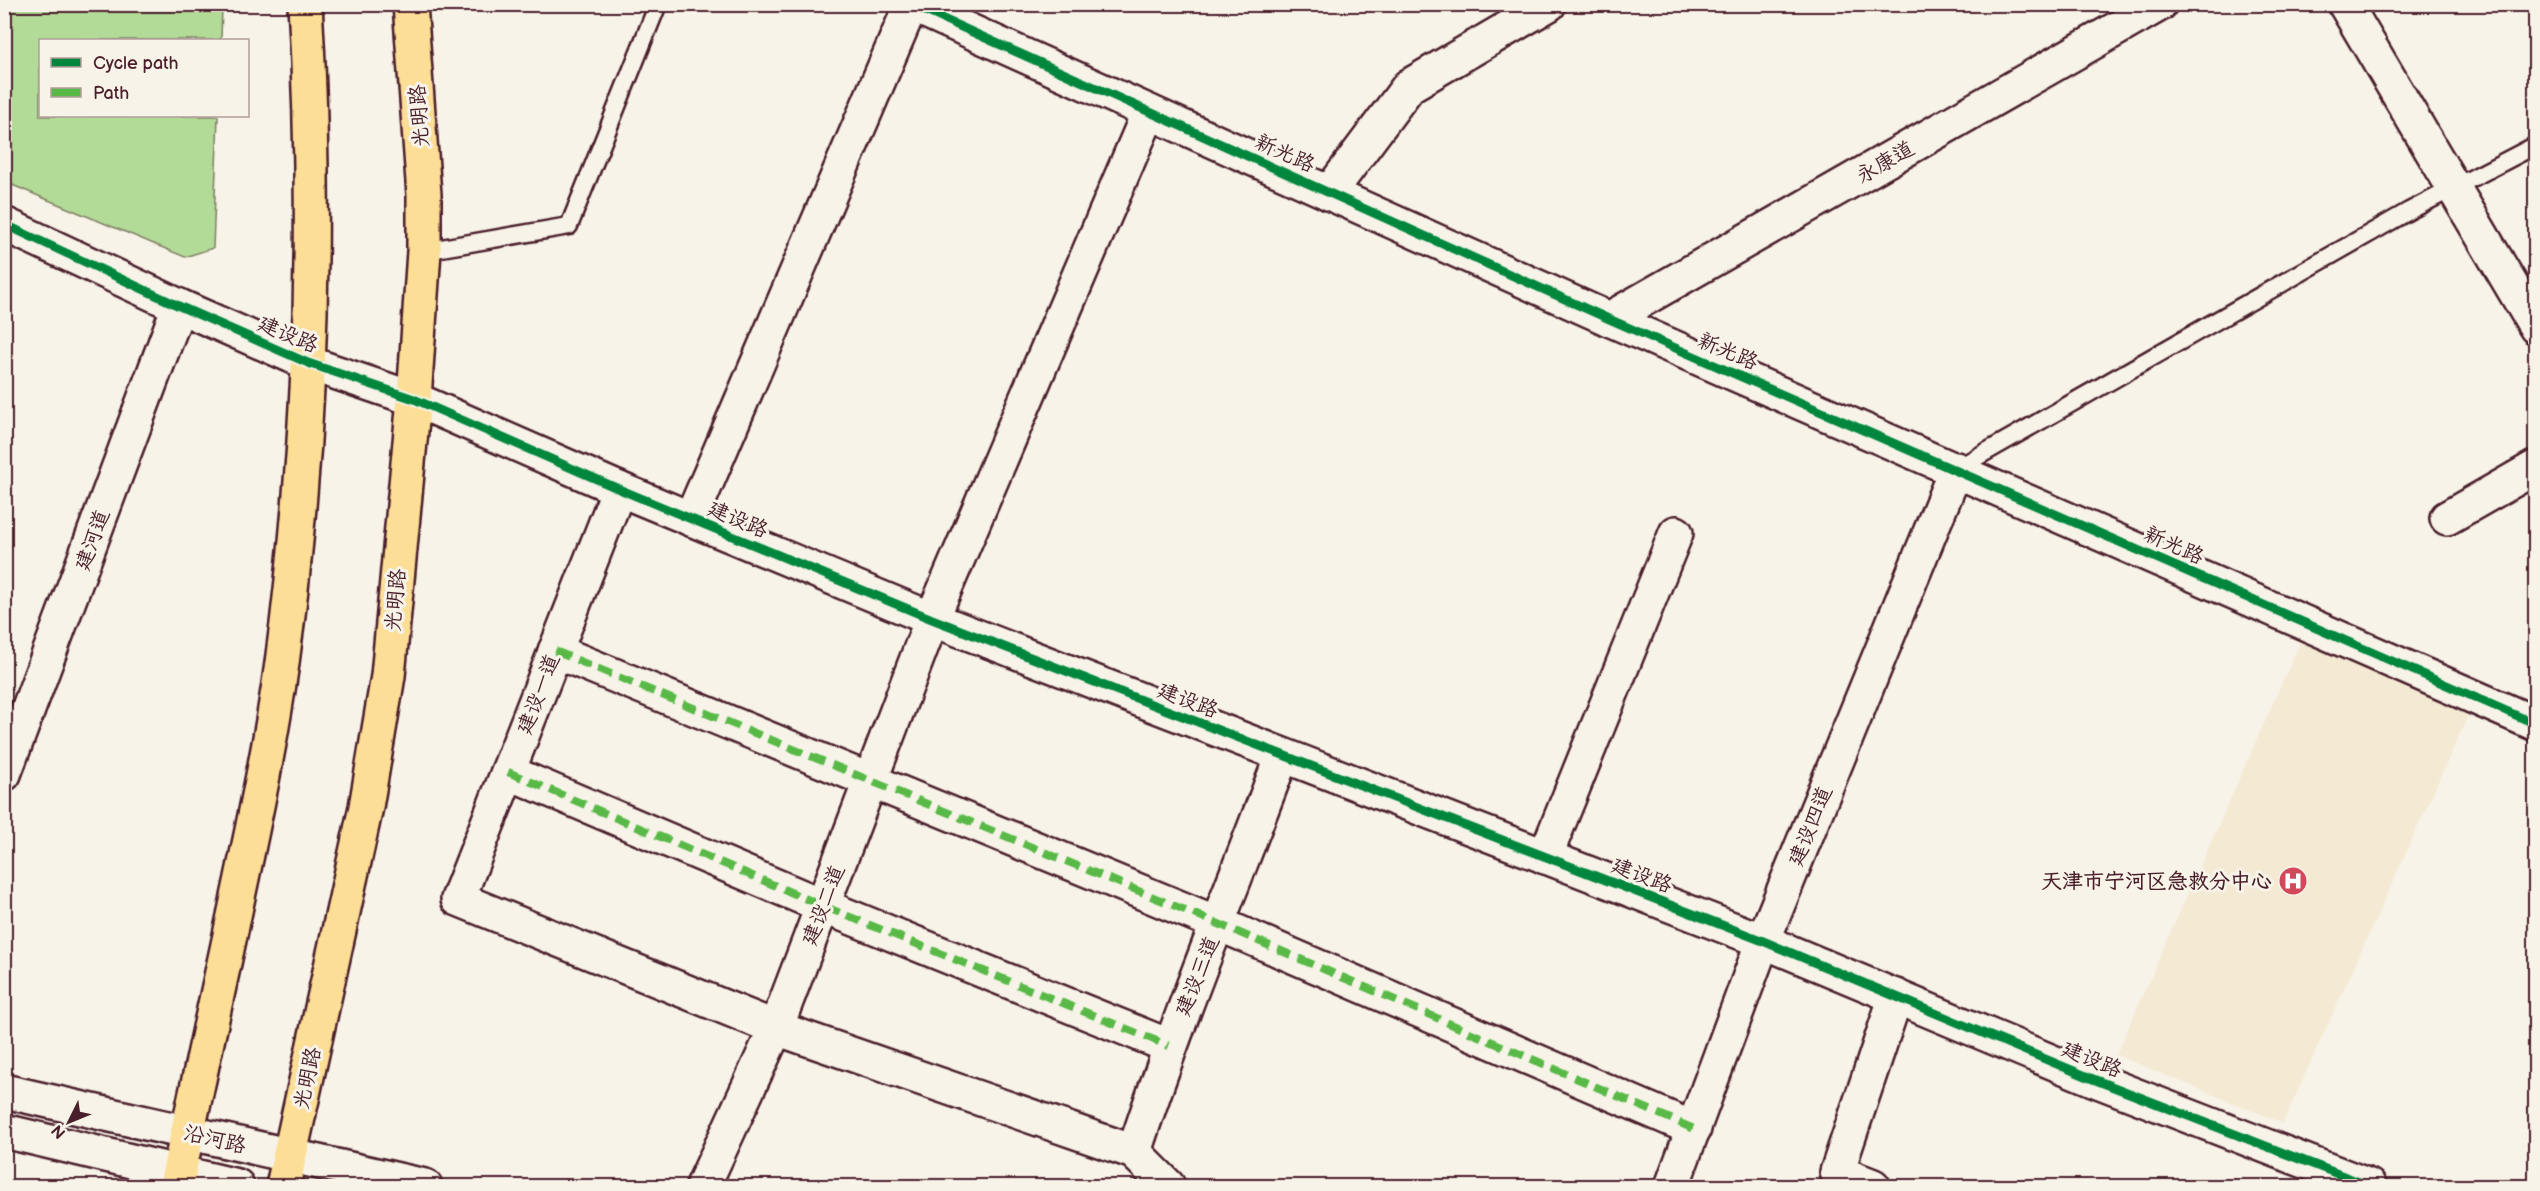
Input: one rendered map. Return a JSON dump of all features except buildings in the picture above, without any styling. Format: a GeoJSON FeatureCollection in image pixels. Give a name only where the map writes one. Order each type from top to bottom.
{"type":"FeatureCollection","features":[{"type":"Feature","properties":{"kind":"main road"},"geometry":{"type":"LineString","coordinates":[[177,1180],[189,1133],[262,786],[282,663],[300,483],[308,363],[312,116],[305,4]]}},
{"type":"Feature","properties":{"kind":"main road","name":"光明路"},"geometry":{"type":"LineString","coordinates":[[287,1172],[366,807],[388,676],[414,399],[424,251],[424,195],[410,4]]}},
{"type":"Feature","properties":{"kind":"street"},"geometry":{"type":"LineString","coordinates":[[1329,193],[1409,86],[1549,4]]}},
{"type":"Feature","properties":{"kind":"street","name":"永康道"},"geometry":{"type":"LineString","coordinates":[[1609,319],[2160,4]]}},
{"type":"Feature","properties":{"kind":"street"},"geometry":{"type":"LineString","coordinates":[[2345,4],[2535,327]]}},
{"type":"Feature","properties":{"kind":"street"},"geometry":{"type":"LineString","coordinates":[[691,519],[910,5]]}},
{"type":"Feature","properties":{"kind":"street","name":"新光路"},"geometry":{"type":"LineString","coordinates":[[910,5],[1609,319],[2535,724]]}},
{"type":"Feature","properties":{"kind":"street","name":"建设二道"},"geometry":{"type":"LineString","coordinates":[[703,1186],[776,1028],[932,620],[1149,111]]}},
{"type":"Feature","properties":{"kind":"street","name":"建设路"},"geometry":{"type":"LineString","coordinates":[[4,224],[178,306],[308,363],[414,399],[619,489],[932,620],[1763,941],[2093,1079],[2368,1186]]}},
{"type":"Feature","properties":{"kind":"street","name":"建河道"},"geometry":{"type":"LineString","coordinates":[[4,774],[178,306]]}},
{"type":"Feature","properties":{"kind":"street"},"geometry":{"type":"LineString","coordinates":[[2448,518],[2535,467]]}},
{"type":"Feature","properties":{"kind":"street","name":"建设四道"},"geometry":{"type":"LineString","coordinates":[[1672,1186],[1763,941],[1956,469]]}},
{"type":"Feature","properties":{"kind":"street","name":"建设一道"},"geometry":{"type":"LineString","coordinates":[[619,489],[458,899],[776,1028]]}},
{"type":"Feature","properties":{"kind":"street"},"geometry":{"type":"LineString","coordinates":[[1545,857],[1676,533]]}},
{"type":"Feature","properties":{"kind":"street"},"geometry":{"type":"LineString","coordinates":[[555,651],[870,783],[1219,924],[1694,1129]]}},
{"type":"Feature","properties":{"kind":"street","name":"建设三道"},"geometry":{"type":"LineString","coordinates":[[1134,1152],[1169,1046],[1219,924],[1282,756]]}},
{"type":"Feature","properties":{"kind":"street"},"geometry":{"type":"LineString","coordinates":[[508,772],[823,906],[1169,1046]]}},
{"type":"Feature","properties":{"kind":"street"},"geometry":{"type":"LineString","coordinates":[[1873,1186],[1837,1172],[1896,996]]}},
{"type":"Feature","properties":{"kind":"street"},"geometry":{"type":"LineString","coordinates":[[776,1028],[1134,1152],[1168,1186]]}},
{"type":"Feature","properties":{"kind":"street","name":"沿河路"},"geometry":{"type":"LineString","coordinates":[[4,1091],[189,1133],[287,1172],[425,1186]]}},
{"type":"Feature","properties":{"kind":"street","name":"沿河路"},"geometry":{"type":"LineString","coordinates":[[4,1131],[177,1180],[237,1186]]}},
{"type":"Feature","properties":{"kind":"lane"},"geometry":{"type":"LineString","coordinates":[[424,251],[569,226],[658,4]]}},
{"type":"Feature","properties":{"kind":"lane"},"geometry":{"type":"LineString","coordinates":[[1956,469],[2454,188],[2535,145]]}},
{"type":"Feature","properties":{"kind":"shaded area","name":"天津市宁河区急救分中心"},"geometry":{"type":"Polygon","coordinates":[[[2303,636],[2472,707],[2283,1123],[2116,1055],[2303,636]]]}},
{"type":"Feature","properties":{"kind":"green space"},"geometry":{"type":"Polygon","coordinates":[[[4,5],[222,5],[221,39],[39,39],[39,117],[218,117],[213,248],[185,257],[5,182],[4,5]]]}},
{"type":"Feature","properties":{"kind":"marked path"},"geometry":{"type":"LineString","coordinates":[[555,651],[1219,924],[1694,1129]]}},
{"type":"Feature","properties":{"kind":"marked path"},"geometry":{"type":"LineString","coordinates":[[508,772],[823,906],[1169,1046]]}},
{"type":"Feature","properties":{"kind":"cycle path"},"geometry":{"type":"LineString","coordinates":[[910,4],[1609,319],[2536,724]]}},
{"type":"Feature","properties":{"kind":"cycle path"},"geometry":{"type":"LineString","coordinates":[[4,224],[179,306],[308,363],[414,399],[619,489],[932,619],[1763,941],[2093,1079],[2369,1186]]}},
{"type":"Feature","properties":{"kind":"place","name":"天津市宁河区急救分中心"},"geometry":{"type":"Point","coordinates":[2293,881]}}]}
